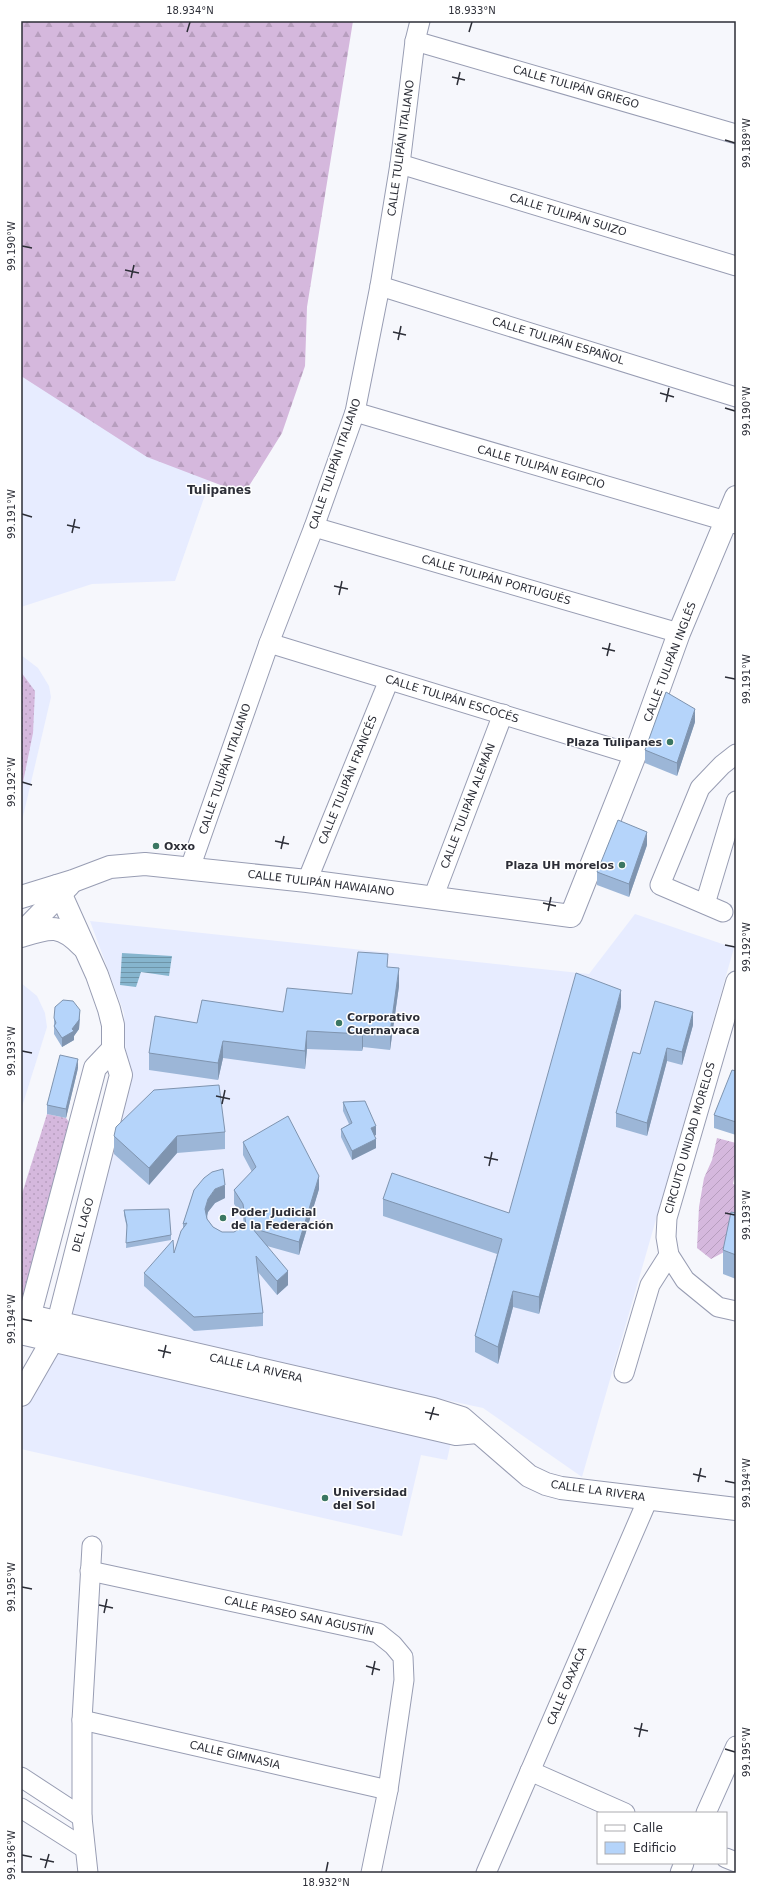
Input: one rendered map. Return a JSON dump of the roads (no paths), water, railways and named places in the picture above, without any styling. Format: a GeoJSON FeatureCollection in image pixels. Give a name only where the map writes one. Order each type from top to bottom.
{"type":"FeatureCollection","features":[{"type":"Feature","properties":{"kind":"street","name":"CALLE TULIPÁN ITALIANO"},"geometry":{"type":"LineString","coordinates":[[190,868],[269,643],[314,527],[355,412],[380,286],[400,164],[415,40],[420,21]]}},
{"type":"Feature","properties":{"kind":"street","name":"CALLE TULIPÁN GRIEGO"},"geometry":{"type":"LineString","coordinates":[[415,40],[736,134]]}},
{"type":"Feature","properties":{"kind":"street","name":"CALLE TULIPÁN SUIZO"},"geometry":{"type":"LineString","coordinates":[[400,164],[736,266]]}},
{"type":"Feature","properties":{"kind":"street","name":"CALLE TULIPÁN ESPAÑOL"},"geometry":{"type":"LineString","coordinates":[[380,286],[736,397]]}},
{"type":"Feature","properties":{"kind":"street","name":"CALLE TULIPÁN EGIPCIO"},"geometry":{"type":"LineString","coordinates":[[355,412],[731,523]]}},
{"type":"Feature","properties":{"kind":"street","name":"CALLE TULIPÁN INGLÉS"},"geometry":{"type":"LineString","coordinates":[[571,916],[635,755],[678,633],[731,523],[736,498]]}},
{"type":"Feature","properties":{"kind":"street","name":"CALLE TULIPÁN PORTUGUÉS"},"geometry":{"type":"LineString","coordinates":[[314,527],[678,633]]}},
{"type":"Feature","properties":{"kind":"street","name":"CALLE TULIPÁN ESCOCÉS"},"geometry":{"type":"LineString","coordinates":[[269,643],[635,755]]}},
{"type":"Feature","properties":{"kind":"street","name":"CALLE TULIPÁN FRANCÉS"},"geometry":{"type":"LineString","coordinates":[[307,880],[389,680]]}},
{"type":"Feature","properties":{"kind":"street","name":"CALLE TULIPÁN ALEMÁN"},"geometry":{"type":"LineString","coordinates":[[433,898],[503,714]]}},
{"type":"Feature","properties":{"kind":"street"},"geometry":{"type":"LineString","coordinates":[[723,912],[660,885],[700,788],[722,765],[736,754]]}},
{"type":"Feature","properties":{"kind":"street"},"geometry":{"type":"LineString","coordinates":[[705,904],[736,801]]}},
{"type":"Feature","properties":{"kind":"street","name":"CALLE TULIPÁN HAWAIANO"},"geometry":{"type":"LineString","coordinates":[[21,897],[64,887],[110,867],[145,864],[307,880],[571,916]]}},
{"type":"Feature","properties":{"kind":"street","name":"CALLE TULIPÁN HAWAIANO"},"geometry":{"type":"LineString","coordinates":[[21,935],[64,887]]}},
{"type":"Feature","properties":{"kind":"street","name":"DEL LAGO"},"geometry":{"type":"LineString","coordinates":[[21,1395],[28,1370],[55,1332],[121,1075],[113,1049],[113,1026],[109,1009],[83,947],[64,887]]}},
{"type":"Feature","properties":{"kind":"street","name":"DEL LAGO"},"geometry":{"type":"LineString","coordinates":[[21,935],[55,928],[70,934],[83,947]]}},
{"type":"Feature","properties":{"kind":"street","name":"CIRCUITO UNIDAD MORELOS"},"geometry":{"type":"LineString","coordinates":[[736,981],[667,1218],[666,1237],[669,1254],[685,1280],[718,1307],[736,1311]]}},
{"type":"Feature","properties":{"kind":"street"},"geometry":{"type":"LineString","coordinates":[[25,1331],[95,1068],[113,1049]]}},
{"type":"Feature","properties":{"kind":"street"},"geometry":{"type":"LineString","coordinates":[[624,1373],[650,1284],[669,1254]]}},
{"type":"Feature","properties":{"kind":"street","name":"CALLE LA RIVERA"},"geometry":{"type":"LineString","coordinates":[[25,1331],[55,1332],[431,1418],[456,1434],[476,1432],[529,1476],[546,1484],[561,1488],[736,1509]]}},
{"type":"Feature","properties":{"kind":"street","name":"CALLE OAXACA"},"geometry":{"type":"LineString","coordinates":[[486,1873],[648,1499]]}},
{"type":"Feature","properties":{"kind":"street"},"geometry":{"type":"LineString","coordinates":[[88,1873],[84,1848],[82,1817],[82,1720],[92,1546]]}},
{"type":"Feature","properties":{"kind":"street","name":"CALLE PASEO SAN AGUSTÍN"},"geometry":{"type":"LineString","coordinates":[[90,1570],[378,1633],[393,1645],[403,1657],[404,1680],[388,1790],[371,1873]]}},
{"type":"Feature","properties":{"kind":"street","name":"CALLE GIMNASIA"},"geometry":{"type":"LineString","coordinates":[[82,1720],[388,1790]]}},
{"type":"Feature","properties":{"kind":"street"},"geometry":{"type":"LineString","coordinates":[[706,1812],[736,1746]]}},
{"type":"Feature","properties":{"kind":"street"},"geometry":{"type":"LineString","coordinates":[[530,1771],[623,1812]]}},
{"type":"Feature","properties":{"kind":"street"},"geometry":{"type":"LineString","coordinates":[[21,1777],[82,1817]]}},
{"type":"Feature","properties":{"kind":"street"},"geometry":{"type":"LineString","coordinates":[[21,1808],[84,1848]]}},
{"type":"Feature","properties":{"kind":"water"},"geometry":{"type":"Polygon","coordinates":[[[122,953],[172,956],[169,976],[141,972],[136,987],[120,985],[122,953]]]}},
{"type":"Feature","properties":{"kind":"place","name":"Plaza Tulipanes"},"geometry":{"type":"Point","coordinates":[670,742]}},
{"type":"Feature","properties":{"kind":"place","name":"Oxxo"},"geometry":{"type":"Point","coordinates":[156,846]}},
{"type":"Feature","properties":{"kind":"place","name":"Plaza UH morelos"},"geometry":{"type":"Point","coordinates":[622,865]}},
{"type":"Feature","properties":{"kind":"place","name":"Corporativo Cuernavaca"},"geometry":{"type":"Point","coordinates":[339,1023]}},
{"type":"Feature","properties":{"kind":"place","name":"Poder Judicial de la Federación"},"geometry":{"type":"Point","coordinates":[223,1218]}},
{"type":"Feature","properties":{"kind":"place","name":"Universidad del Sol"},"geometry":{"type":"Point","coordinates":[325,1498]}},
{"type":"Feature","properties":{"kind":"district","name":"Tulipanes"},"geometry":{"type":"Point","coordinates":[219,490]}}]}
